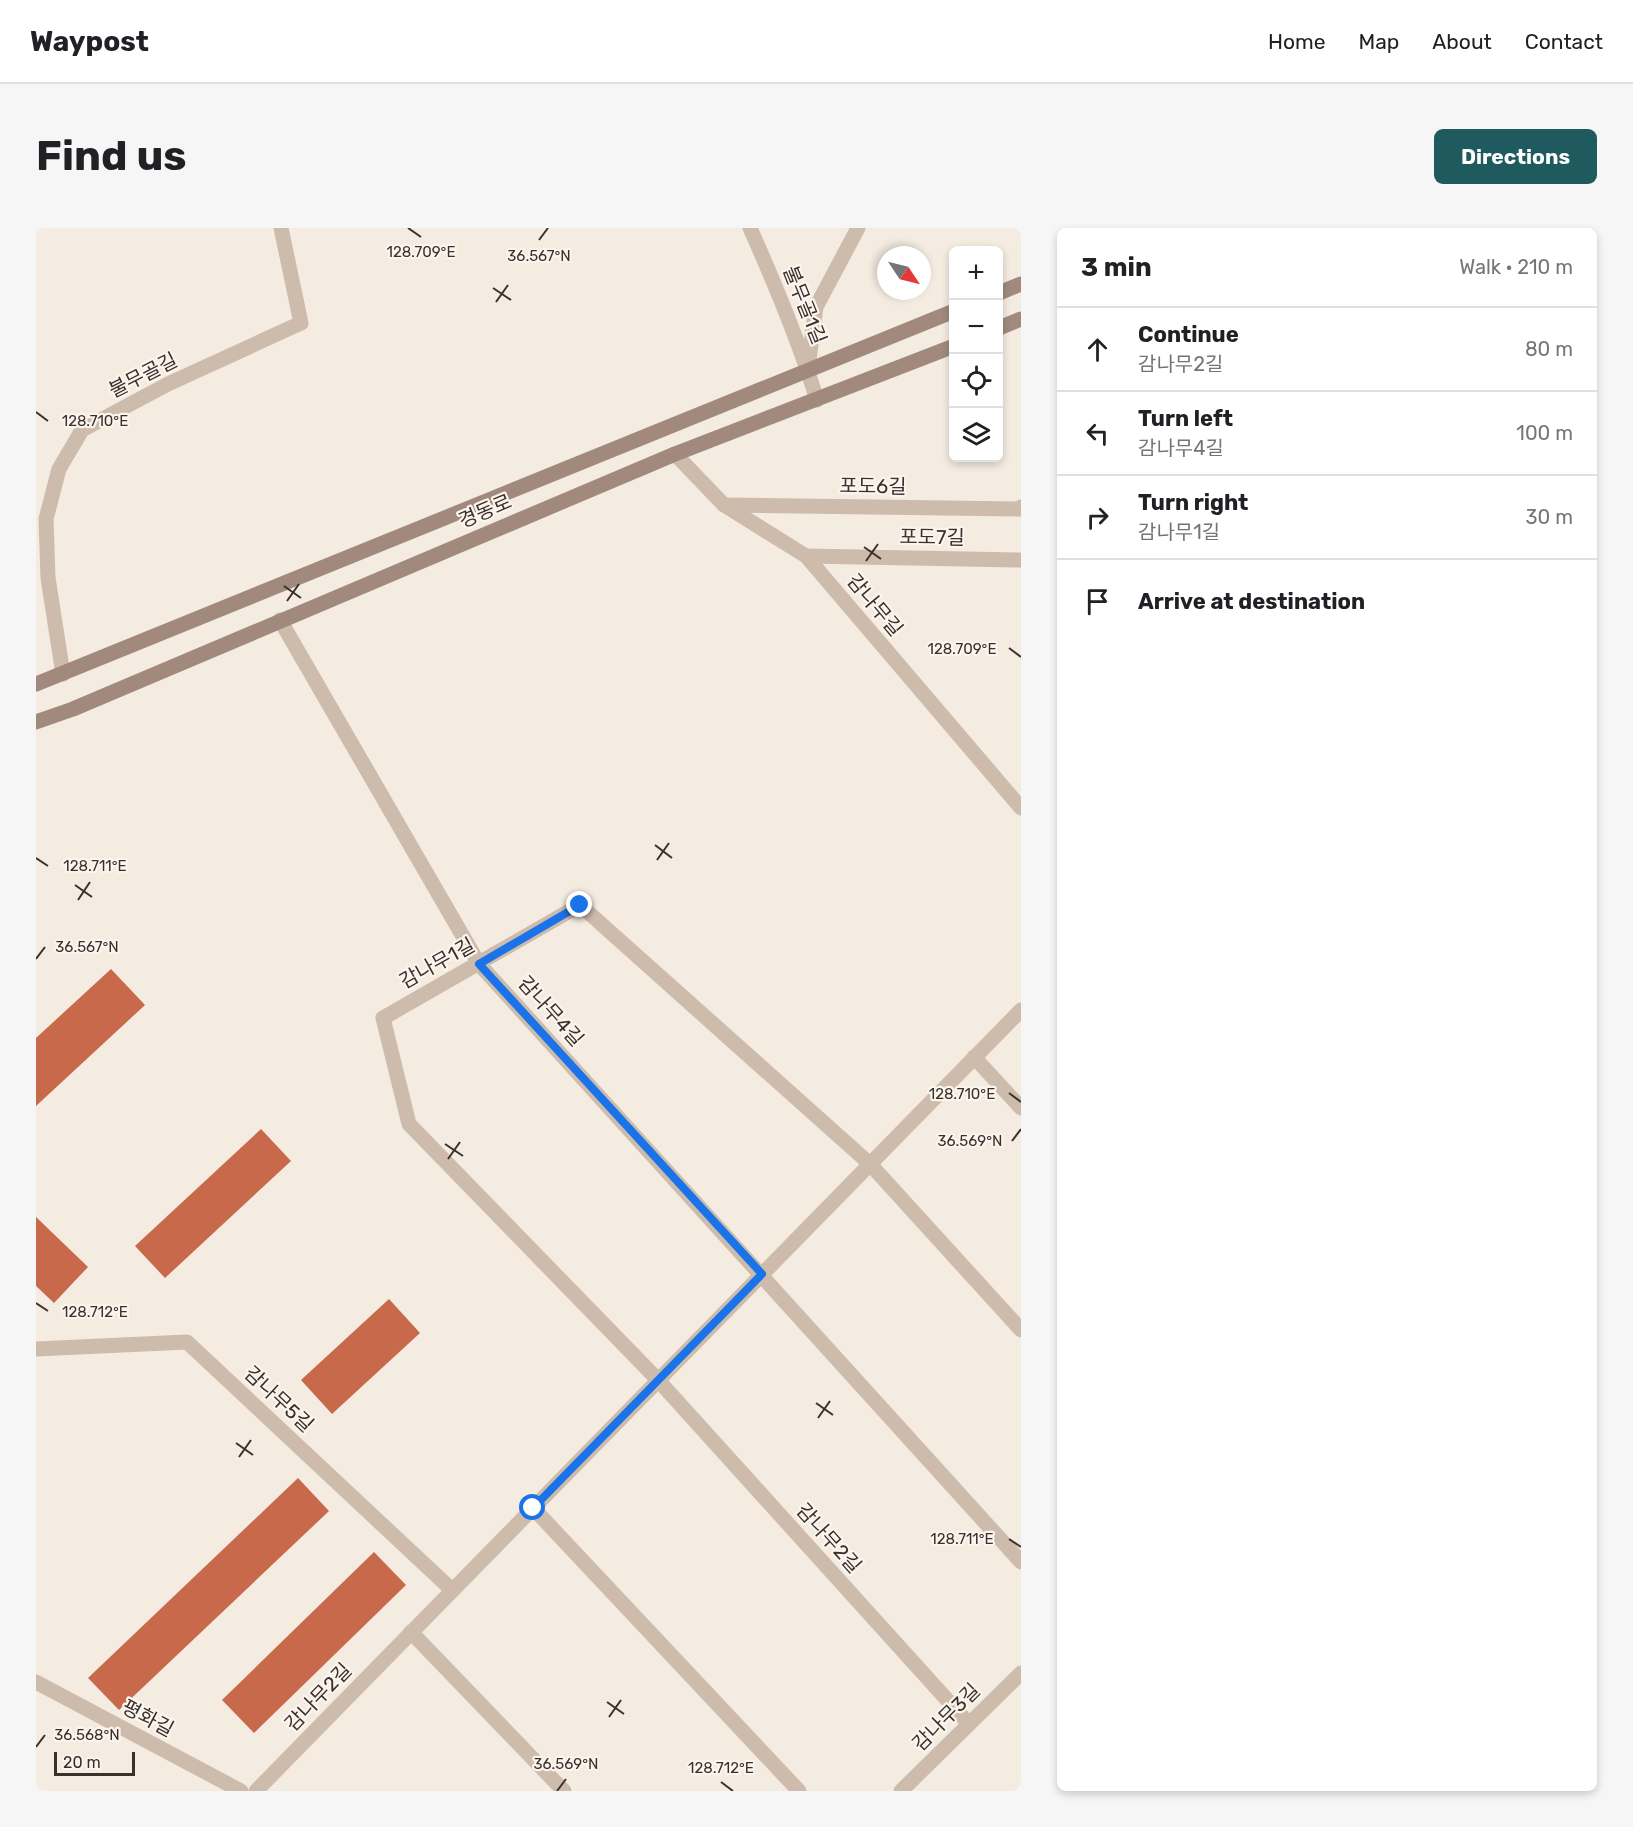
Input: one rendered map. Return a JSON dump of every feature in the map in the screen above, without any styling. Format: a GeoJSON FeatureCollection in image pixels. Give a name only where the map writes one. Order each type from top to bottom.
{"type":"FeatureCollection","features":[{"type":"Feature","properties":{"kind":"street","name":"불무골길"},"geometry":{"type":"LineString","coordinates":[[63,674],[48,578],[46,519],[59,469],[82,430],[168,384],[301,323],[281,228]]}},
{"type":"Feature","properties":{"kind":"street","name":"불무골1길"},"geometry":{"type":"LineString","coordinates":[[750,228],[807,369],[817,400]]}},
{"type":"Feature","properties":{"kind":"street"},"geometry":{"type":"LineString","coordinates":[[807,369],[816,307],[858,228]]}},
{"type":"Feature","properties":{"kind":"street"},"geometry":{"type":"LineString","coordinates":[[1003,291],[1021,284]]}},
{"type":"Feature","properties":{"kind":"street","name":"경동로"},"geometry":{"type":"LineString","coordinates":[[36,684],[949,313]]}},
{"type":"Feature","properties":{"kind":"street"},"geometry":{"type":"LineString","coordinates":[[1003,326],[1021,319]]}},
{"type":"Feature","properties":{"kind":"street","name":"경동로"},"geometry":{"type":"LineString","coordinates":[[36,722],[73,709],[675,454],[949,348]]}},
{"type":"Feature","properties":{"kind":"street","name":"감나무길"},"geometry":{"type":"LineString","coordinates":[[675,454],[724,505],[806,556],[1021,808]]}},
{"type":"Feature","properties":{"kind":"street","name":"포도6길"},"geometry":{"type":"LineString","coordinates":[[724,505],[1019,509],[1021,507]]}},
{"type":"Feature","properties":{"kind":"street","name":"포도7길"},"geometry":{"type":"LineString","coordinates":[[806,556],[1021,560]]}},
{"type":"Feature","properties":{"kind":"street","name":"감나무4길"},"geometry":{"type":"LineString","coordinates":[[280,620],[479,964],[762,1274]]}},
{"type":"Feature","properties":{"kind":"street","name":"감나무1길"},"geometry":{"type":"LineString","coordinates":[[658,1380],[409,1124],[383,1018],[580,905],[870,1164]]}},
{"type":"Feature","properties":{"kind":"street","name":"감나무2길"},"geometry":{"type":"LineString","coordinates":[[256,1791],[1021,1010]]}},
{"type":"Feature","properties":{"kind":"street"},"geometry":{"type":"LineString","coordinates":[[974,1057],[1021,1108]]}},
{"type":"Feature","properties":{"kind":"street"},"geometry":{"type":"LineString","coordinates":[[870,1164],[1021,1330]]}},
{"type":"Feature","properties":{"kind":"street"},"geometry":{"type":"LineString","coordinates":[[762,1274],[1021,1562]]}},
{"type":"Feature","properties":{"kind":"street","name":"감나무5길"},"geometry":{"type":"LineString","coordinates":[[36,1349],[188,1342],[452,1590]]}},
{"type":"Feature","properties":{"kind":"street","name":"감나무2길"},"geometry":{"type":"LineString","coordinates":[[658,1380],[969,1724]]}},
{"type":"Feature","properties":{"kind":"street"},"geometry":{"type":"LineString","coordinates":[[533,1508],[799,1791]]}},
{"type":"Feature","properties":{"kind":"street"},"geometry":{"type":"LineString","coordinates":[[411,1632],[564,1791]]}},
{"type":"Feature","properties":{"kind":"street","name":"감나무3길"},"geometry":{"type":"LineString","coordinates":[[901,1791],[1021,1673]]}},
{"type":"Feature","properties":{"kind":"street","name":"평화길"},"geometry":{"type":"LineString","coordinates":[[36,1682],[241,1791]]}},
{"type":"Feature","properties":{"kind":"building"},"geometry":{"type":"Polygon","coordinates":[[[111,969],[145,1005],[36,1106],[36,1038],[111,969]]]}},
{"type":"Feature","properties":{"kind":"building"},"geometry":{"type":"Polygon","coordinates":[[[261,1129],[291,1161],[165,1278],[135,1246],[261,1129]]]}},
{"type":"Feature","properties":{"kind":"building"},"geometry":{"type":"Polygon","coordinates":[[[36,1217],[88,1267],[54,1303],[36,1286],[36,1217]]]}},
{"type":"Feature","properties":{"kind":"building"},"geometry":{"type":"Polygon","coordinates":[[[389,1299],[420,1333],[332,1414],[301,1380],[389,1299]]]}},
{"type":"Feature","properties":{"kind":"building"},"geometry":{"type":"Polygon","coordinates":[[[298,1478],[329,1511],[119,1710],[88,1678],[298,1478]]]}},
{"type":"Feature","properties":{"kind":"building"},"geometry":{"type":"Polygon","coordinates":[[[374,1552],[406,1585],[254,1733],[222,1700],[374,1552]]]}},
{"type":"Feature","properties":{"kind":"route"},"geometry":{"type":"LineString","coordinates":[[533,1508],[762,1274],[479,964],[580,905]]}}]}
